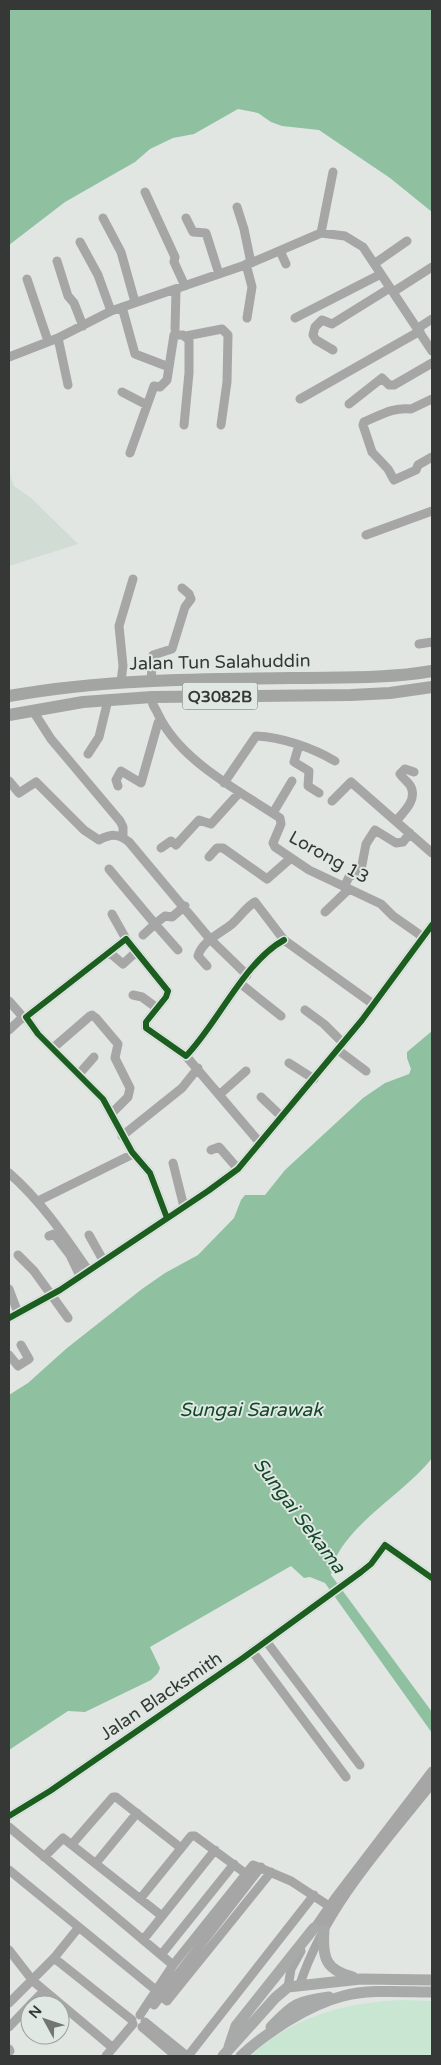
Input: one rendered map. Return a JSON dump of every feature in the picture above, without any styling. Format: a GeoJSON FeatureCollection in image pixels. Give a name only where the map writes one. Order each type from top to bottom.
{"type":"FeatureCollection","features":[{"type":"Feature","properties":{"kind":"highway","name":"Jalan Tun Salahuddin"},"geometry":{"type":"LineString","coordinates":[[9,696],[151,680],[384,676],[432,671]]}},
{"type":"Feature","properties":{"kind":"highway","name":"Jalan Tun Salahuddin"},"geometry":{"type":"LineString","coordinates":[[9,715],[83,702],[152,697],[351,695],[390,693],[432,687]]}},
{"type":"Feature","properties":{"kind":"main road"},"geometry":{"type":"LineString","coordinates":[[319,1929],[325,1955],[332,1968],[343,1975],[361,1979]]}},
{"type":"Feature","properties":{"kind":"main road"},"geometry":{"type":"LineString","coordinates":[[225,2055],[236,2026],[319,1929]]}},
{"type":"Feature","properties":{"kind":"main road"},"geometry":{"type":"LineString","coordinates":[[225,2055],[274,1998],[288,1987],[300,1984],[361,1979],[432,1980]]}},
{"type":"Feature","properties":{"kind":"main road"},"geometry":{"type":"LineString","coordinates":[[298,2003],[300,1984]]}},
{"type":"Feature","properties":{"kind":"main road"},"geometry":{"type":"LineString","coordinates":[[288,1987],[298,2003]]}},
{"type":"Feature","properties":{"kind":"main road"},"geometry":{"type":"LineString","coordinates":[[241,2056],[298,2003],[344,1996],[432,1992]]}},
{"type":"Feature","properties":{"kind":"main road"},"geometry":{"type":"LineString","coordinates":[[256,2042],[278,2027],[344,1996]]}},
{"type":"Feature","properties":{"kind":"street"},"geometry":{"type":"LineString","coordinates":[[321,233],[333,172]]}},
{"type":"Feature","properties":{"kind":"street"},"geometry":{"type":"LineString","coordinates":[[145,192],[175,257],[174,262],[181,288],[175,329]]}},
{"type":"Feature","properties":{"kind":"street"},"geometry":{"type":"LineString","coordinates":[[236,207],[244,229],[252,287],[248,318]]}},
{"type":"Feature","properties":{"kind":"street"},"geometry":{"type":"LineString","coordinates":[[103,218],[121,252],[135,302]]}},
{"type":"Feature","properties":{"kind":"street"},"geometry":{"type":"LineString","coordinates":[[186,218],[193,232],[206,233],[219,274]]}},
{"type":"Feature","properties":{"kind":"street"},"geometry":{"type":"LineString","coordinates":[[9,356],[58,338],[111,311],[249,264],[321,233],[345,236],[355,240],[363,247],[432,351]]}},
{"type":"Feature","properties":{"kind":"street"},"geometry":{"type":"LineString","coordinates":[[374,264],[407,241]]}},
{"type":"Feature","properties":{"kind":"street"},"geometry":{"type":"LineString","coordinates":[[80,242],[98,274],[111,311]]}},
{"type":"Feature","properties":{"kind":"street"},"geometry":{"type":"LineString","coordinates":[[280,251],[286,264]]}},
{"type":"Feature","properties":{"kind":"street"},"geometry":{"type":"LineString","coordinates":[[57,261],[68,296],[74,303],[83,326]]}},
{"type":"Feature","properties":{"kind":"street"},"geometry":{"type":"LineString","coordinates":[[333,350],[316,340],[313,335],[318,323],[322,320],[332,324],[432,267]]}},
{"type":"Feature","properties":{"kind":"street"},"geometry":{"type":"LineString","coordinates":[[295,318],[381,274]]}},
{"type":"Feature","properties":{"kind":"street"},"geometry":{"type":"LineString","coordinates":[[28,279],[48,341]]}},
{"type":"Feature","properties":{"kind":"street"},"geometry":{"type":"LineString","coordinates":[[122,307],[135,354],[169,367]]}},
{"type":"Feature","properties":{"kind":"street"},"geometry":{"type":"LineString","coordinates":[[300,399],[419,330],[432,319]]}},
{"type":"Feature","properties":{"kind":"street"},"geometry":{"type":"LineString","coordinates":[[130,453],[154,386],[160,387],[166,380],[174,335],[186,336],[222,329],[228,335],[227,382],[221,425]]}},
{"type":"Feature","properties":{"kind":"street"},"geometry":{"type":"LineString","coordinates":[[184,425],[189,373],[189,340],[186,336]]}},
{"type":"Feature","properties":{"kind":"street"},"geometry":{"type":"LineString","coordinates":[[58,338],[68,385]]}},
{"type":"Feature","properties":{"kind":"street"},"geometry":{"type":"LineString","coordinates":[[348,404],[382,378],[389,385],[394,384],[432,363]]}},
{"type":"Feature","properties":{"kind":"street"},"geometry":{"type":"LineString","coordinates":[[122,392],[147,405]]}},
{"type":"Feature","properties":{"kind":"street"},"geometry":{"type":"LineString","coordinates":[[432,399],[411,409],[402,407],[364,422],[366,437],[372,452],[388,469],[394,480],[416,470],[418,465],[432,457]]}},
{"type":"Feature","properties":{"kind":"street"},"geometry":{"type":"LineString","coordinates":[[366,535],[432,511]]}},
{"type":"Feature","properties":{"kind":"street"},"geometry":{"type":"LineString","coordinates":[[121,682],[123,666],[118,626],[133,579]]}},
{"type":"Feature","properties":{"kind":"street"},"geometry":{"type":"LineString","coordinates":[[151,680],[153,655],[172,649],[184,606],[191,599],[189,594],[182,588]]}},
{"type":"Feature","properties":{"kind":"street"},"geometry":{"type":"LineString","coordinates":[[419,644],[432,642]]}},
{"type":"Feature","properties":{"kind":"street","name":"Lorong 13"},"geometry":{"type":"LineString","coordinates":[[152,697],[152,705],[160,720],[175,740],[224,783],[273,813],[281,821],[273,843],[291,858],[346,888],[381,904],[393,916],[423,937]]}},
{"type":"Feature","properties":{"kind":"street"},"geometry":{"type":"LineString","coordinates":[[88,754],[99,737],[108,700]]}},
{"type":"Feature","properties":{"kind":"street"},"geometry":{"type":"LineString","coordinates":[[33,711],[51,739],[120,821],[123,827],[123,837]]}},
{"type":"Feature","properties":{"kind":"street"},"geometry":{"type":"LineString","coordinates":[[118,786],[116,780],[120,771],[141,783],[160,720]]}},
{"type":"Feature","properties":{"kind":"street"},"geometry":{"type":"LineString","coordinates":[[224,783],[256,736],[300,745],[322,753],[335,761]]}},
{"type":"Feature","properties":{"kind":"street"},"geometry":{"type":"LineString","coordinates":[[300,745],[294,762],[309,771],[308,786],[319,793]]}},
{"type":"Feature","properties":{"kind":"street"},"geometry":{"type":"LineString","coordinates":[[396,821],[409,805],[413,793],[408,782],[400,774],[405,768],[414,772]]}},
{"type":"Feature","properties":{"kind":"street"},"geometry":{"type":"LineString","coordinates":[[9,781],[19,793],[36,782],[84,830],[99,840],[111,834],[123,837],[185,906],[210,940],[247,975]]}},
{"type":"Feature","properties":{"kind":"street"},"geometry":{"type":"LineString","coordinates":[[273,813],[292,781]]}},
{"type":"Feature","properties":{"kind":"street"},"geometry":{"type":"LineString","coordinates":[[332,801],[351,782],[432,853]]}},
{"type":"Feature","properties":{"kind":"street"},"geometry":{"type":"LineString","coordinates":[[160,848],[171,840],[176,845],[200,819],[212,824],[239,792]]}},
{"type":"Feature","properties":{"kind":"street"},"geometry":{"type":"LineString","coordinates":[[325,912],[346,888],[349,877],[361,870],[366,844],[374,830],[396,843],[403,842],[410,834]]}},
{"type":"Feature","properties":{"kind":"street"},"geometry":{"type":"LineString","coordinates":[[209,856],[217,848],[223,848],[268,879],[291,858]]}},
{"type":"Feature","properties":{"kind":"street"},"geometry":{"type":"LineString","coordinates":[[109,870],[178,950]]}},
{"type":"Feature","properties":{"kind":"street"},"geometry":{"type":"LineString","coordinates":[[206,966],[198,956],[210,940],[232,924],[255,902],[284,940],[373,1004]]}},
{"type":"Feature","properties":{"kind":"street"},"geometry":{"type":"LineString","coordinates":[[143,935],[165,916],[172,917],[185,906]]}},
{"type":"Feature","properties":{"kind":"street"},"geometry":{"type":"LineString","coordinates":[[112,914],[126,939],[168,991],[166,997],[146,1022],[146,1028],[186,1056],[198,1068],[260,1143]]}},
{"type":"Feature","properties":{"kind":"street"},"geometry":{"type":"LineString","coordinates":[[9,1318],[51,1295],[198,1198],[238,1169],[340,1047],[432,925]]}},
{"type":"Feature","properties":{"kind":"street"},"geometry":{"type":"LineString","coordinates":[[9,1030],[126,939]]}},
{"type":"Feature","properties":{"kind":"street"},"geometry":{"type":"LineString","coordinates":[[186,1056],[247,975],[268,951],[284,940]]}},
{"type":"Feature","properties":{"kind":"street"},"geometry":{"type":"LineString","coordinates":[[110,953],[122,964],[136,952]]}},
{"type":"Feature","properties":{"kind":"street"},"geometry":{"type":"LineString","coordinates":[[241,984],[281,1016]]}},
{"type":"Feature","properties":{"kind":"street"},"geometry":{"type":"LineString","coordinates":[[133,995],[142,998],[157,1008]]}},
{"type":"Feature","properties":{"kind":"street"},"geometry":{"type":"LineString","coordinates":[[9,1001],[25,1017],[27,1022],[103,1099],[133,1154],[155,1182],[167,1218]]}},
{"type":"Feature","properties":{"kind":"street"},"geometry":{"type":"LineString","coordinates":[[305,1010],[324,1024],[340,1047],[366,1071]]}},
{"type":"Feature","properties":{"kind":"street"},"geometry":{"type":"LineString","coordinates":[[53,1048],[90,1016],[92,1015],[96,1018],[118,1044],[115,1058],[130,1088],[128,1097],[112,1113]]}},
{"type":"Feature","properties":{"kind":"street"},"geometry":{"type":"LineString","coordinates":[[79,1074],[94,1057]]}},
{"type":"Feature","properties":{"kind":"street"},"geometry":{"type":"LineString","coordinates":[[289,1062],[314,1079]]}},
{"type":"Feature","properties":{"kind":"street"},"geometry":{"type":"LineString","coordinates":[[122,1136],[182,1088],[198,1068]]}},
{"type":"Feature","properties":{"kind":"street"},"geometry":{"type":"LineString","coordinates":[[219,1095],[246,1071]]}},
{"type":"Feature","properties":{"kind":"street"},"geometry":{"type":"LineString","coordinates":[[261,1097],[282,1117]]}},
{"type":"Feature","properties":{"kind":"street"},"geometry":{"type":"LineString","coordinates":[[211,1150],[219,1147],[238,1169]]}},
{"type":"Feature","properties":{"kind":"street"},"geometry":{"type":"LineString","coordinates":[[38,1201],[133,1154]]}},
{"type":"Feature","properties":{"kind":"street"},"geometry":{"type":"LineString","coordinates":[[174,1163],[184,1207]]}},
{"type":"Feature","properties":{"kind":"street"},"geometry":{"type":"LineString","coordinates":[[9,1173],[38,1201],[63,1232],[84,1273]]}},
{"type":"Feature","properties":{"kind":"street"},"geometry":{"type":"LineString","coordinates":[[198,1198],[201,1200],[213,1196]]}},
{"type":"Feature","properties":{"kind":"street"},"geometry":{"type":"LineString","coordinates":[[50,1236],[54,1234],[84,1273]]}},
{"type":"Feature","properties":{"kind":"street"},"geometry":{"type":"LineString","coordinates":[[89,1235],[104,1260]]}},
{"type":"Feature","properties":{"kind":"street"},"geometry":{"type":"LineString","coordinates":[[18,1255],[34,1271],[68,1318]]}},
{"type":"Feature","properties":{"kind":"street"},"geometry":{"type":"LineString","coordinates":[[9,1289],[18,1314]]}},
{"type":"Feature","properties":{"kind":"street"},"geometry":{"type":"LineString","coordinates":[[9,1355],[18,1366],[28,1362],[29,1358],[21,1345]]}},
{"type":"Feature","properties":{"kind":"street","name":"Jalan Blacksmith"},"geometry":{"type":"LineString","coordinates":[[9,1816],[50,1791],[266,1641],[370,1564],[385,1545],[432,1578]]}},
{"type":"Feature","properties":{"kind":"street"},"geometry":{"type":"LineString","coordinates":[[266,1641],[360,1765]]}},
{"type":"Feature","properties":{"kind":"street"},"geometry":{"type":"LineString","coordinates":[[252,1651],[346,1777]]}},
{"type":"Feature","properties":{"kind":"street"},"geometry":{"type":"LineString","coordinates":[[300,1984],[329,1906],[432,1771]]}},
{"type":"Feature","properties":{"kind":"street"},"geometry":{"type":"LineString","coordinates":[[288,1987],[291,1969],[319,1929],[432,1784]]}},
{"type":"Feature","properties":{"kind":"street"},"geometry":{"type":"LineString","coordinates":[[72,1843],[113,1797],[182,1848]]}},
{"type":"Feature","properties":{"kind":"street"},"geometry":{"type":"LineString","coordinates":[[96,1862],[137,1814]]}},
{"type":"Feature","properties":{"kind":"street"},"geometry":{"type":"LineString","coordinates":[[9,1827],[173,1965]]}},
{"type":"Feature","properties":{"kind":"street"},"geometry":{"type":"LineString","coordinates":[[140,1899],[193,1836],[216,1850],[245,1873]]}},
{"type":"Feature","properties":{"kind":"street"},"geometry":{"type":"LineString","coordinates":[[44,1857],[60,1838],[72,1843],[162,1916]]}},
{"type":"Feature","properties":{"kind":"street"},"geometry":{"type":"LineString","coordinates":[[142,1940],[216,1850]]}},
{"type":"Feature","properties":{"kind":"street"},"geometry":{"type":"LineString","coordinates":[[161,1956],[234,1864]]}},
{"type":"Feature","properties":{"kind":"street"},"geometry":{"type":"LineString","coordinates":[[159,1993],[173,1965],[253,1864],[314,1895],[329,1906]]}},
{"type":"Feature","properties":{"kind":"street"},"geometry":{"type":"LineString","coordinates":[[106,2056],[113,2052],[139,2021],[159,1993],[261,1867]]}},
{"type":"Feature","properties":{"kind":"street"},"geometry":{"type":"LineString","coordinates":[[9,1870],[168,2001],[272,1872]]}},
{"type":"Feature","properties":{"kind":"street"},"geometry":{"type":"LineString","coordinates":[[56,1956],[139,2021],[188,2056],[314,1895]]}},
{"type":"Feature","properties":{"kind":"street"},"geometry":{"type":"LineString","coordinates":[[9,2003],[33,1981],[79,1928]]}},
{"type":"Feature","properties":{"kind":"street"},"geometry":{"type":"LineString","coordinates":[[9,1950],[33,1981],[113,2052]]}},
{"type":"Feature","properties":{"kind":"street"},"geometry":{"type":"LineString","coordinates":[[40,1995],[44,1991]]}},
{"type":"Feature","properties":{"kind":"street"},"geometry":{"type":"LineString","coordinates":[[9,2027],[20,2015]]}},
{"type":"Feature","properties":{"kind":"street"},"geometry":{"type":"LineString","coordinates":[[139,2021],[176,2056]]}},
{"type":"Feature","properties":{"kind":"shaded area"},"geometry":{"type":"Polygon","coordinates":[[[9,472],[14,486],[31,498],[78,544],[9,566],[9,472]]]}},
{"type":"Feature","properties":{"kind":"shaded area"},"geometry":{"type":"Polygon","coordinates":[[[402,2000],[432,2001],[432,2056],[251,2056],[266,2042],[283,2031],[321,2014],[361,2004],[402,2000]]]}},
{"type":"Feature","properties":{"kind":"water"},"geometry":{"type":"Polygon","coordinates":[[[9,9],[432,9],[432,212],[390,178],[319,130],[282,126],[271,122],[258,113],[238,109],[194,134],[173,138],[150,149],[135,162],[65,202],[9,245],[9,9]]]}},
{"type":"Feature","properties":{"kind":"water","name":"Sungai Sarawak"},"geometry":{"type":"Polygon","coordinates":[[[432,1031],[432,1458],[406,1485],[373,1513],[345,1543],[335,1559],[331,1575],[432,1712],[432,1733],[325,1583],[310,1577],[304,1578],[291,1566],[150,1647],[160,1668],[151,1680],[85,1712],[68,1711],[9,1750],[9,1395],[28,1383],[67,1348],[142,1289],[165,1273],[198,1255],[234,1218],[245,1195],[265,1195],[285,1170],[363,1098],[385,1083],[409,1074],[411,1069],[407,1052],[432,1031]]]}},
{"type":"Feature","properties":{"kind":"cycle path"},"geometry":{"type":"LineString","coordinates":[[9,1318],[60,1290],[238,1169],[362,1020],[432,925]]}},
{"type":"Feature","properties":{"kind":"cycle path"},"geometry":{"type":"LineString","coordinates":[[167,1218],[150,1173],[132,1152],[103,1099],[38,1034],[26,1017],[126,939],[168,991],[166,997],[146,1022],[146,1028],[186,1056],[256,963],[284,940]]}},
{"type":"Feature","properties":{"kind":"cycle path"},"geometry":{"type":"LineString","coordinates":[[9,1816],[50,1791],[243,1658],[361,1572],[371,1564],[385,1545],[432,1578]]}},
{"type":"Feature","properties":{"kind":"water label","name":"Sungai Sekama"},"geometry":{"type":"Point","coordinates":[300,1515]}}]}
